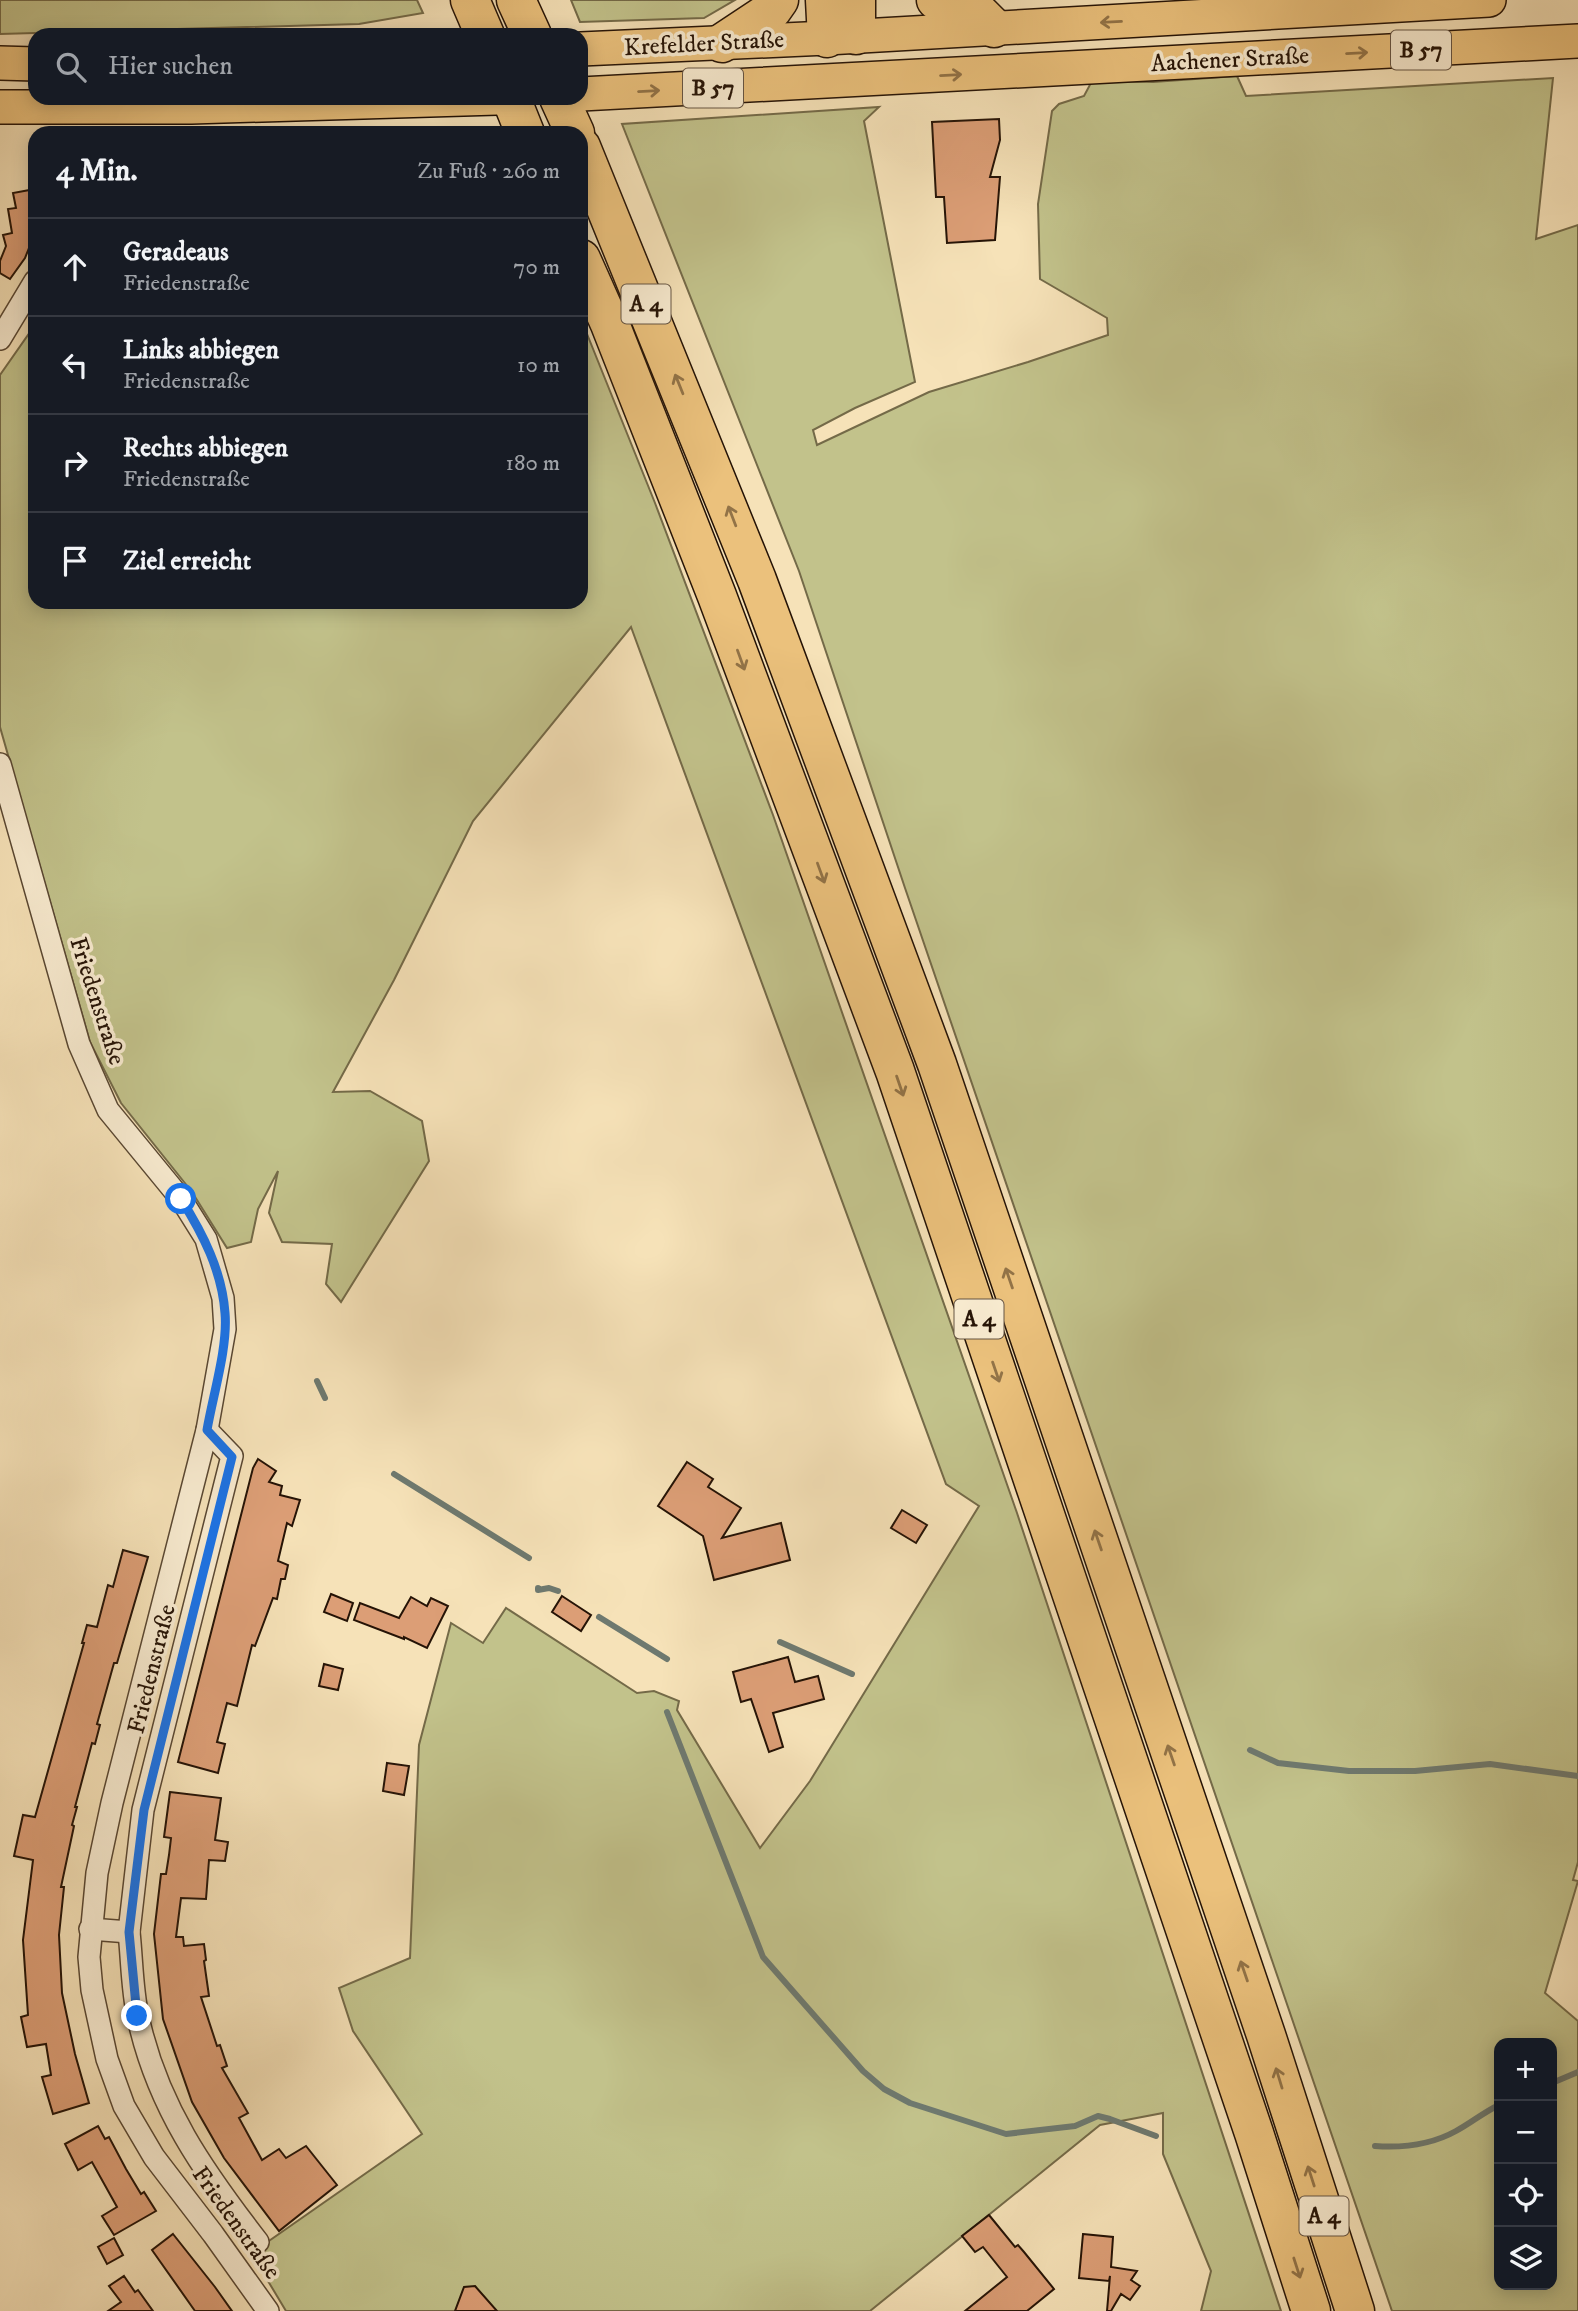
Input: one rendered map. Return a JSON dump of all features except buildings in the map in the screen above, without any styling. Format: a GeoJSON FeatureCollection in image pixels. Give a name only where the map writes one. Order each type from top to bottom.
{"type":"FeatureCollection","features":[{"type":"Feature","properties":{"kind":"highway"},"geometry":{"type":"LineString","coordinates":[[470,0],[482,28]]}},
{"type":"Feature","properties":{"kind":"highway"},"geometry":{"type":"LineString","coordinates":[[516,0],[529,28]]}},
{"type":"Feature","properties":{"kind":"highway"},"geometry":{"type":"LineString","coordinates":[[722,43],[772,10],[779,0]]}},
{"type":"Feature","properties":{"kind":"highway"},"geometry":{"type":"LineString","coordinates":[[825,0],[846,24]]}},
{"type":"Feature","properties":{"kind":"highway"},"geometry":{"type":"LineString","coordinates":[[936,0],[975,9],[994,28]]}},
{"type":"Feature","properties":{"kind":"highway"},"geometry":{"type":"LineString","coordinates":[[514,105],[522,126]]}},
{"type":"Feature","properties":{"kind":"highway","name":"A 4"},"geometry":{"type":"LineString","coordinates":[[562,105],[572,126]]}},
{"type":"Feature","properties":{"kind":"highway","name":"A 4"},"geometry":{"type":"LineString","coordinates":[[588,164],[757,580],[937,1064],[1266,2035],[1355,2311]]}},
{"type":"Feature","properties":{"kind":"highway","name":"A 4"},"geometry":{"type":"LineString","coordinates":[[588,275],[717,596],[895,1071],[1254,2133],[1311,2311]]}},
{"type":"Feature","properties":{"kind":"main road","name":"Aachener Straße"},"geometry":{"type":"LineString","coordinates":[[846,24],[994,28],[1489,0]]}},
{"type":"Feature","properties":{"kind":"main road"},"geometry":{"type":"LineString","coordinates":[[1264,58],[1302,12]]}},
{"type":"Feature","properties":{"kind":"main road","name":"Krefelder Straße"},"geometry":{"type":"LineString","coordinates":[[588,49],[722,43],[846,24]]}},
{"type":"Feature","properties":{"kind":"main road"},"geometry":{"type":"LineString","coordinates":[[845,81],[846,24]]}},
{"type":"Feature","properties":{"kind":"main road","name":"Aachener Straße"},"geometry":{"type":"LineString","coordinates":[[883,79],[1578,41]]}},
{"type":"Feature","properties":{"kind":"main road"},"geometry":{"type":"LineString","coordinates":[[0,63],[28,64]]}},
{"type":"Feature","properties":{"kind":"main road","name":"Krefelder Straße"},"geometry":{"type":"LineString","coordinates":[[588,94],[883,79]]}},
{"type":"Feature","properties":{"kind":"main road"},"geometry":{"type":"LineString","coordinates":[[0,107],[269,105]]}},
{"type":"Feature","properties":{"kind":"street"},"geometry":{"type":"LineString","coordinates":[[0,339],[28,293]]}},
{"type":"Feature","properties":{"kind":"street","name":"Friedenstraße"},"geometry":{"type":"LineString","coordinates":[[0,764],[79,1044],[108,1110],[181,1199],[205,1239],[216,1269],[226,1314],[207,1430],[111,1803],[97,1873],[89,1957],[92,1990],[107,2059],[124,2106],[154,2157],[268,2311]]}},
{"type":"Feature","properties":{"kind":"street","name":"Friedenstraße"},"geometry":{"type":"LineString","coordinates":[[207,1430],[232,1457],[144,1810],[129,1932],[137,2016],[157,2082],[190,2150],[258,2242]]}},
{"type":"Feature","properties":{"kind":"street"},"geometry":{"type":"LineString","coordinates":[[90,1929],[129,1932]]}},
{"type":"Feature","properties":{"kind":"green space"},"geometry":{"type":"Polygon","coordinates":[[[0,0],[417,0],[423,13],[359,24],[215,28],[28,28],[28,33],[0,34],[0,0]]]}},
{"type":"Feature","properties":{"kind":"green space"},"geometry":{"type":"Polygon","coordinates":[[[571,0],[735,0],[704,18],[580,22],[571,0]]]}},
{"type":"Feature","properties":{"kind":"green space"},"geometry":{"type":"Polygon","coordinates":[[[1237,76],[1246,96],[1553,78],[1536,239],[1578,225],[1578,1862],[1573,1880],[1578,1881],[1545,1993],[1578,2021],[1578,2311],[1392,2311],[799,571],[622,124],[879,107],[864,121],[915,382],[813,430],[817,445],[929,392],[1108,335],[1107,318],[1040,279],[1038,204],[1052,111],[1059,104],[1084,96],[1092,81],[1153,82],[1237,76]]]}},
{"type":"Feature","properties":{"kind":"green space"},"geometry":{"type":"Polygon","coordinates":[[[28,335],[28,609],[588,609],[588,336],[655,503],[773,815],[1017,1513],[1281,2311],[1201,2311],[1211,2271],[1163,2154],[1163,2113],[1100,2125],[870,2311],[286,2311],[256,2261],[256,2250],[422,2134],[353,2031],[339,1988],[410,1958],[419,1745],[451,1623],[483,1643],[506,1608],[637,1693],[654,1691],[679,1701],[677,1710],[760,1848],[810,1781],[979,1506],[946,1484],[631,627],[473,821],[394,980],[333,1092],[370,1091],[422,1121],[429,1161],[341,1302],[326,1284],[332,1244],[282,1242],[269,1213],[278,1171],[258,1209],[251,1242],[227,1248],[192,1192],[121,1103],[90,1042],[0,727],[0,375],[28,335]]]}},
{"type":"Feature","properties":{"kind":"waterway"},"geometry":{"type":"LineString","coordinates":[[317,1381],[325,1398]]}},
{"type":"Feature","properties":{"kind":"waterway"},"geometry":{"type":"LineString","coordinates":[[394,1474],[529,1558]]}},
{"type":"Feature","properties":{"kind":"waterway"},"geometry":{"type":"LineString","coordinates":[[538,1588],[558,1591]]}},
{"type":"Feature","properties":{"kind":"waterway"},"geometry":{"type":"LineString","coordinates":[[599,1617],[667,1659]]}},
{"type":"Feature","properties":{"kind":"waterway"},"geometry":{"type":"LineString","coordinates":[[780,1642],[852,1674]]}},
{"type":"Feature","properties":{"kind":"waterway"},"geometry":{"type":"LineString","coordinates":[[667,1712],[763,1957],[863,2071],[884,2089],[910,2103],[1006,2134],[1075,2126],[1098,2116],[1156,2136]]}},
{"type":"Feature","properties":{"kind":"waterway"},"geometry":{"type":"LineString","coordinates":[[1250,1750],[1278,1763],[1349,1771],[1415,1771],[1490,1764],[1578,1776]]}},
{"type":"Feature","properties":{"kind":"waterway"},"geometry":{"type":"LineString","coordinates":[[1557,2081],[1578,2072]]}},
{"type":"Feature","properties":{"kind":"waterway"},"geometry":{"type":"LineString","coordinates":[[1375,2146],[1407,2146],[1437,2140],[1494,2108]]}},
{"type":"Feature","properties":{"kind":"route"},"geometry":{"type":"LineString","coordinates":[[137,2016],[129,1932],[144,1810],[232,1457],[207,1430],[225,1329],[223,1298],[205,1239],[181,1199]]}}]}
